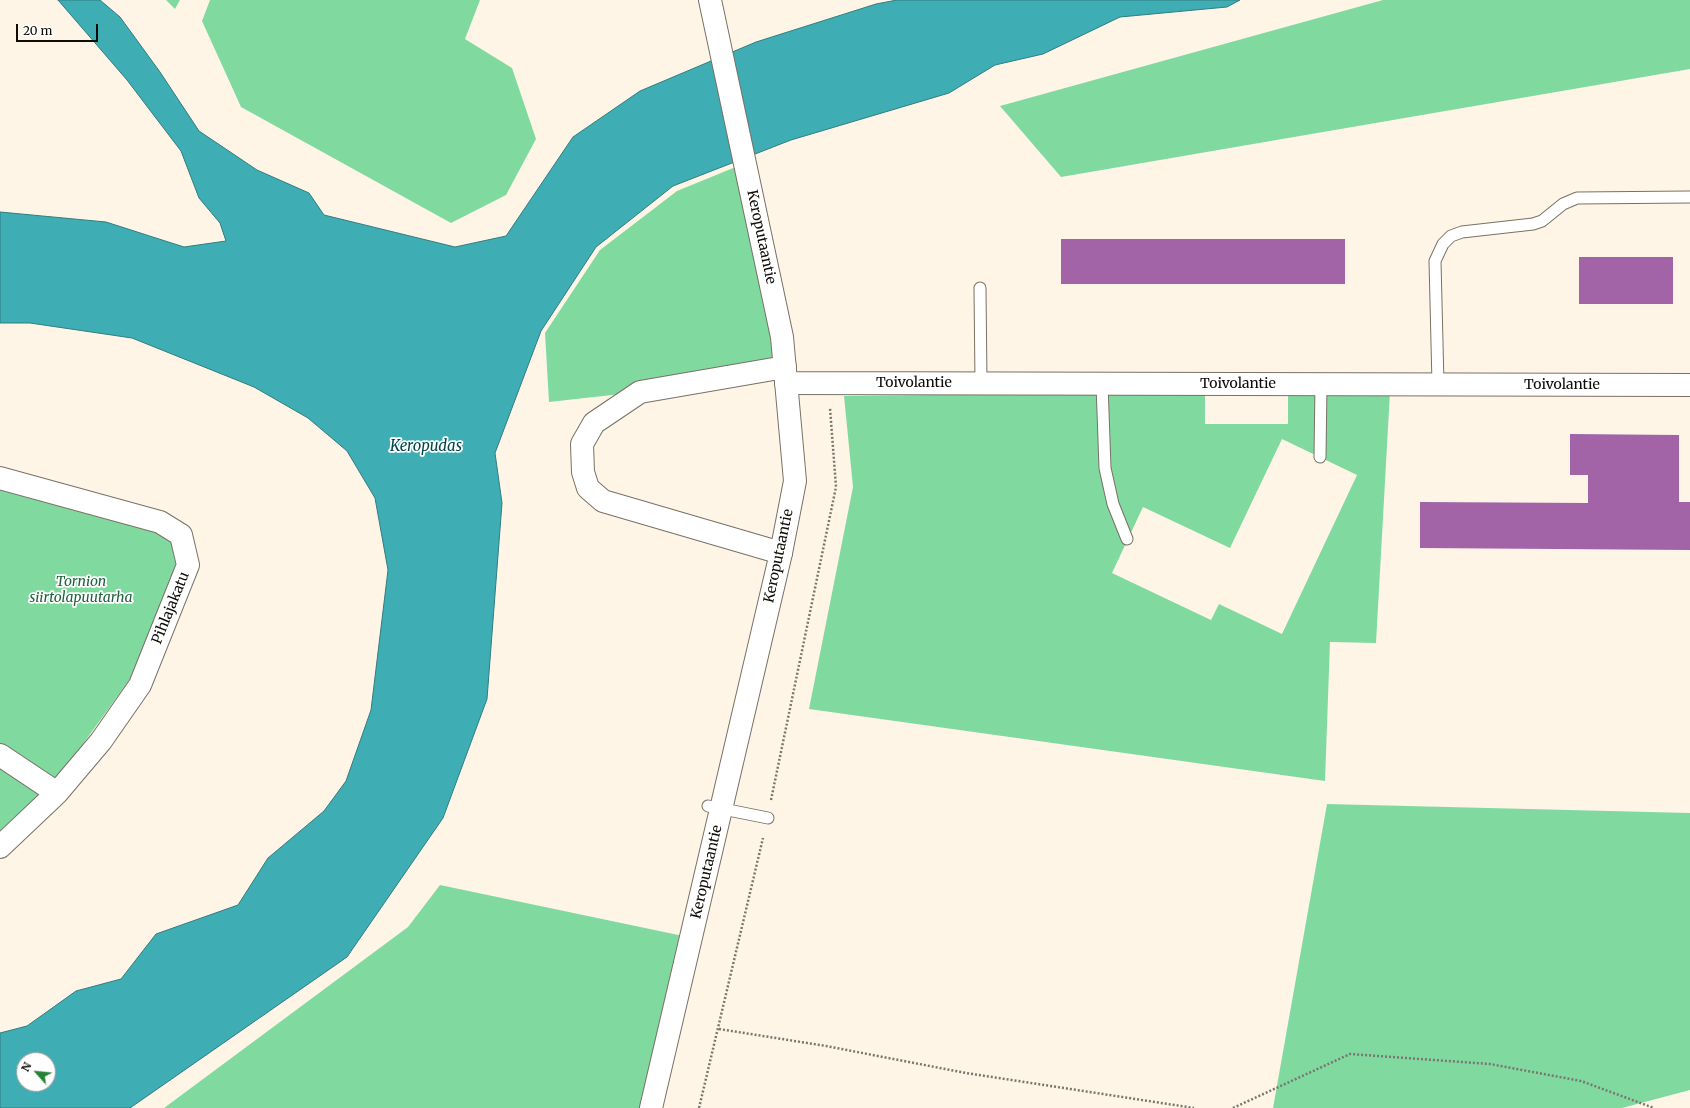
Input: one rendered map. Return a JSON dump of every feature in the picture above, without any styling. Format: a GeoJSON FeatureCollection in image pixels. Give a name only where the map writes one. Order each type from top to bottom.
{"type":"FeatureCollection","features":[{"type":"Feature","properties":{"kind":"street","name":"Keroputaantie"},"geometry":{"type":"LineString","coordinates":[[651,1108],[715,808],[780,553],[795,481],[782,337],[710,5]]}},
{"type":"Feature","properties":{"kind":"street","name":"Toivolantie"},"geometry":{"type":"LineString","coordinates":[[780,553],[603,501],[588,488],[583,472],[582,444],[594,423],[640,392],[785,375],[829,383],[1690,385]]}},
{"type":"Feature","properties":{"kind":"street","name":"Pihlajakatu"},"geometry":{"type":"LineString","coordinates":[[0,478],[160,522],[180,535],[188,565],[140,685],[102,741],[57,793],[0,847]]}},
{"type":"Feature","properties":{"kind":"street"},"geometry":{"type":"LineString","coordinates":[[0,755],[57,793]]}},
{"type":"Feature","properties":{"kind":"lane"},"geometry":{"type":"LineString","coordinates":[[1438,384],[1435,261],[1443,244],[1451,236],[1462,232],[1534,224],[1542,221],[1563,204],[1577,198],[1690,197]]}},
{"type":"Feature","properties":{"kind":"lane"},"geometry":{"type":"LineString","coordinates":[[980,288],[980,383]]}},
{"type":"Feature","properties":{"kind":"lane"},"geometry":{"type":"LineString","coordinates":[[1102,384],[1105,468],[1113,504],[1128,539]]}},
{"type":"Feature","properties":{"kind":"lane"},"geometry":{"type":"LineString","coordinates":[[1320,457],[1321,384]]}},
{"type":"Feature","properties":{"kind":"lane"},"geometry":{"type":"LineString","coordinates":[[715,808],[768,818]]}},
{"type":"Feature","properties":{"kind":"path"},"geometry":{"type":"LineString","coordinates":[[700,1108],[768,818],[836,487],[829,383]]}},
{"type":"Feature","properties":{"kind":"path"},"geometry":{"type":"LineString","coordinates":[[719,1029],[826,1046],[966,1073],[1194,1108]]}},
{"type":"Feature","properties":{"kind":"path"},"geometry":{"type":"LineString","coordinates":[[1233,1108],[1350,1054],[1490,1064],[1581,1081],[1654,1108]]}},
{"type":"Feature","properties":{"kind":"green space"},"geometry":{"type":"Polygon","coordinates":[[[166,0],[180,0],[175,9],[166,0]]]}},
{"type":"Feature","properties":{"kind":"green space"},"geometry":{"type":"Polygon","coordinates":[[[210,0],[480,0],[465,39],[512,68],[536,139],[506,195],[451,223],[241,107],[202,21],[210,0]]]}},
{"type":"Feature","properties":{"kind":"green space"},"geometry":{"type":"Polygon","coordinates":[[[1383,0],[1690,0],[1690,69],[1061,177],[1000,106],[1383,0]]]}},
{"type":"Feature","properties":{"kind":"green space"},"geometry":{"type":"Polygon","coordinates":[[[738,166],[772,339],[774,377],[549,402],[545,333],[600,250],[677,191],[738,166]]]}},
{"type":"Feature","properties":{"kind":"green space"},"geometry":{"type":"Polygon","coordinates":[[[1288,391],[1390,392],[1376,643],[1330,642],[1325,781],[809,709],[853,487],[844,396],[1205,392],[1205,424],[1288,424],[1288,391]],[[1282,439],[1230,548],[1143,507],[1112,573],[1211,620],[1219,604],[1282,634],[1357,475],[1282,439]]]}},
{"type":"Feature","properties":{"kind":"green space","name":"Tornion siirtolapuutarha"},"geometry":{"type":"Polygon","coordinates":[[[0,486],[156,528],[171,542],[176,566],[130,679],[59,777],[0,834],[0,486]]]}},
{"type":"Feature","properties":{"kind":"green space"},"geometry":{"type":"Polygon","coordinates":[[[1327,804],[1690,813],[1690,1090],[1622,1108],[1273,1108],[1327,804]]]}},
{"type":"Feature","properties":{"kind":"green space"},"geometry":{"type":"Polygon","coordinates":[[[440,885],[688,937],[644,1108],[164,1108],[408,927],[440,885]]]}},
{"type":"Feature","properties":{"kind":"water","name":"Keropudas"},"geometry":{"type":"Polygon","coordinates":[[[58,0],[100,0],[120,17],[160,72],[199,131],[257,170],[309,193],[324,215],[455,247],[506,236],[573,137],[640,91],[756,42],[876,4],[897,0],[1240,0],[1227,7],[1120,17],[1043,54],[995,65],[949,93],[791,140],[673,186],[596,247],[541,331],[495,453],[502,503],[487,699],[443,818],[347,957],[130,1108],[0,1108],[0,1033],[27,1026],[76,991],[121,979],[156,934],[238,905],[268,858],[324,811],[346,781],[371,710],[388,570],[375,498],[347,451],[308,418],[254,387],[132,338],[30,323],[0,323],[0,212],[106,222],[184,247],[226,241],[220,223],[199,198],[181,151],[127,80],[58,0]]]}},
{"type":"Feature","properties":{"kind":"building"},"geometry":{"type":"Polygon","coordinates":[[[1061,239],[1345,239],[1345,284],[1061,284],[1061,239]]]}},
{"type":"Feature","properties":{"kind":"building"},"geometry":{"type":"Polygon","coordinates":[[[1579,257],[1673,257],[1673,304],[1579,304],[1579,257]]]}},
{"type":"Feature","properties":{"kind":"building"},"geometry":{"type":"Polygon","coordinates":[[[1570,434],[1679,435],[1679,502],[1690,502],[1690,550],[1420,548],[1420,502],[1588,503],[1588,475],[1570,475],[1570,434]]]}}]}
